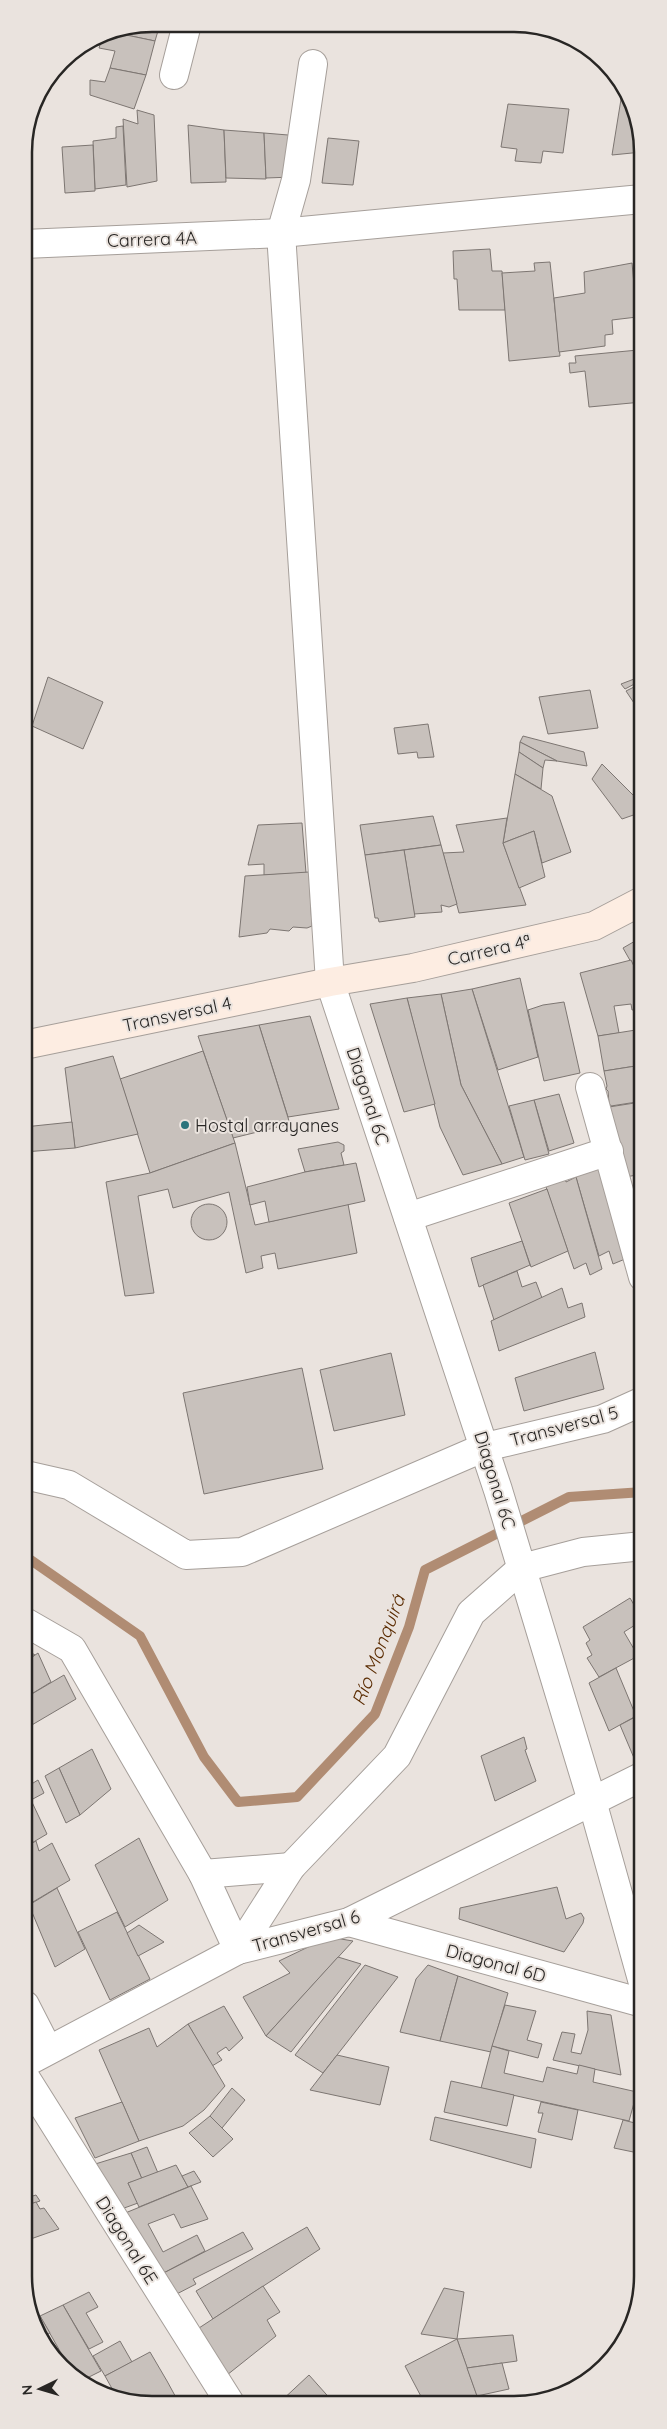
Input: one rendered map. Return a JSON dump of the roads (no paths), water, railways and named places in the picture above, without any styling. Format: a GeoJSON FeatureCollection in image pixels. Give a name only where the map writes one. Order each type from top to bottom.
{"type":"FeatureCollection","features":[{"type":"Feature","properties":{"kind":"street"},"geometry":{"type":"LineString","coordinates":[[174,75],[185,33]]}},
{"type":"Feature","properties":{"kind":"street","name":"Diagonal 6C"},"geometry":{"type":"LineString","coordinates":[[313,64],[296,180],[281,233],[330,982],[485,1447],[592,1801],[634,1951]]}},
{"type":"Feature","properties":{"kind":"street","name":"Carrera 4A"},"geometry":{"type":"LineString","coordinates":[[33,244],[281,233],[634,200]]}},
{"type":"Feature","properties":{"kind":"street","name":"Carrera 4ª"},"geometry":{"type":"LineString","coordinates":[[330,982],[413,968],[594,926],[634,905]]}},
{"type":"Feature","properties":{"kind":"street","name":"Transversal 4"},"geometry":{"type":"LineString","coordinates":[[33,1043],[330,982]]}},
{"type":"Feature","properties":{"kind":"street"},"geometry":{"type":"LineString","coordinates":[[590,1087],[634,1245]]}},
{"type":"Feature","properties":{"kind":"street"},"geometry":{"type":"LineString","coordinates":[[408,1217],[608,1151]]}},
{"type":"Feature","properties":{"kind":"street","name":"Transversal 5"},"geometry":{"type":"LineString","coordinates":[[32,1478],[69,1485],[186,1555],[242,1552],[485,1447],[604,1419],[634,1405]]}},
{"type":"Feature","properties":{"kind":"street"},"geometry":{"type":"LineString","coordinates":[[238,1950],[291,1867],[397,1756],[472,1613],[522,1568],[583,1552],[634,1547]]}},
{"type":"Feature","properties":{"kind":"street"},"geometry":{"type":"LineString","coordinates":[[32,1626],[72,1649],[203,1874],[238,1950]]}},
{"type":"Feature","properties":{"kind":"street","name":"Transversal 6"},"geometry":{"type":"LineString","coordinates":[[36,2056],[238,1950],[349,1922],[634,1780]]}},
{"type":"Feature","properties":{"kind":"street"},"geometry":{"type":"LineString","coordinates":[[203,1874],[291,1867]]}},
{"type":"Feature","properties":{"kind":"street","name":"Diagonal 6D"},"geometry":{"type":"LineString","coordinates":[[349,1922],[634,2001]]}},
{"type":"Feature","properties":{"kind":"street"},"geometry":{"type":"LineString","coordinates":[[32,2038],[36,2056]]}},
{"type":"Feature","properties":{"kind":"street","name":"Diagonal 6E"},"geometry":{"type":"LineString","coordinates":[[32,2088],[226,2396]]}},
{"type":"Feature","properties":{"kind":"waterway","name":"Río Monquirá"},"geometry":{"type":"LineString","coordinates":[[32,1561],[140,1636],[204,1757],[238,1802],[297,1797],[375,1714],[409,1627],[425,1570],[569,1497],[634,1493]]}},
{"type":"Feature","properties":{"kind":"place","name":"Hostal arrayanes"},"geometry":{"type":"Point","coordinates":[185,1125]}}]}
